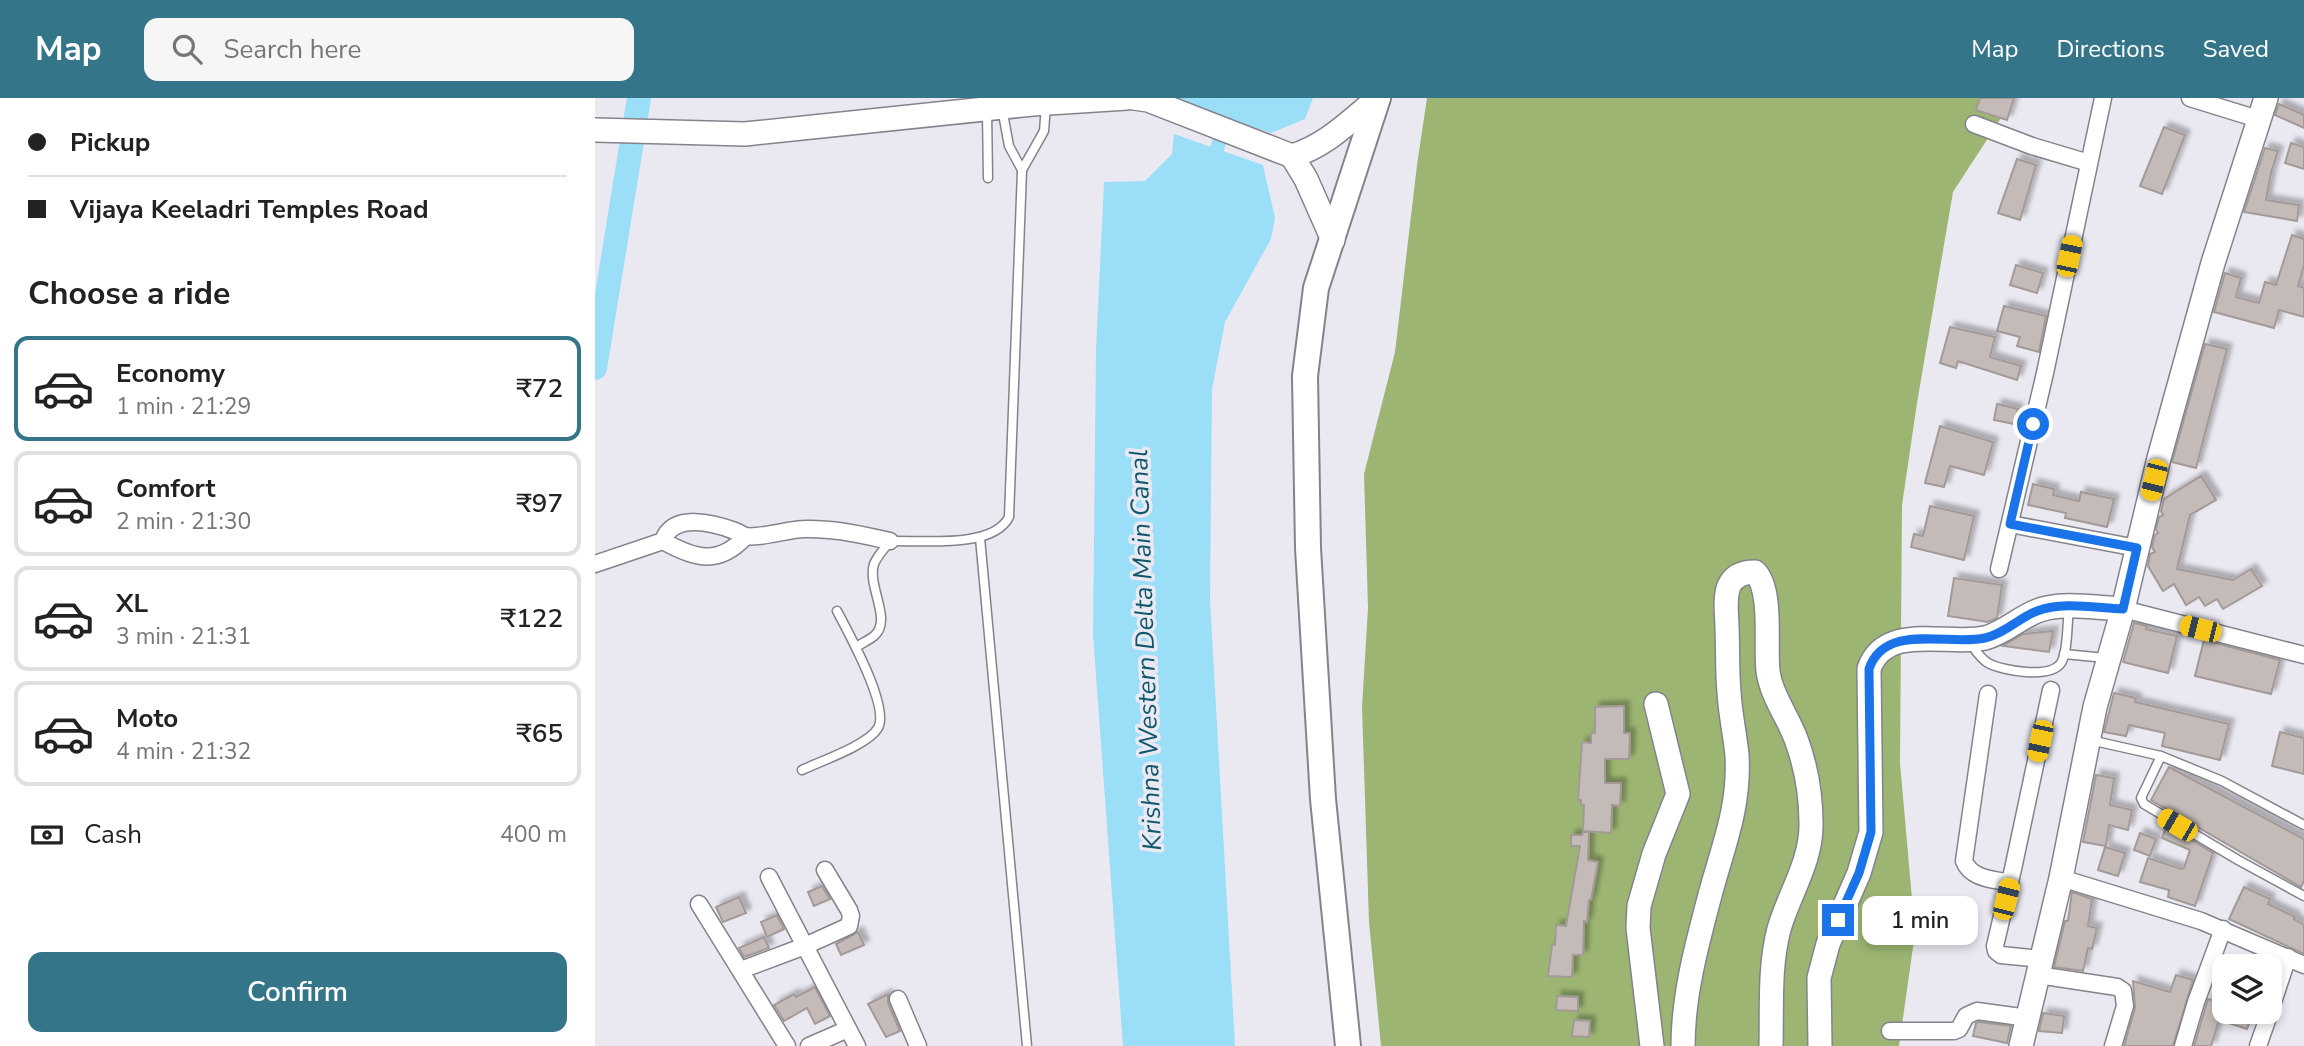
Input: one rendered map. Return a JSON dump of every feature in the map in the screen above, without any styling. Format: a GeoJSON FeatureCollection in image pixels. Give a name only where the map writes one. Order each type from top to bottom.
{"type":"FeatureCollection","features":[{"type":"Feature","properties":{"kind":"main road"},"geometry":{"type":"LineString","coordinates":[[1348,1046],[1323,799],[1308,548],[1305,389],[1316,288],[1378,98]]}},
{"type":"Feature","properties":{"kind":"street"},"geometry":{"type":"LineString","coordinates":[[1135,98],[1148,100],[1287,154],[1308,151],[1323,143],[1378,98]]}},
{"type":"Feature","properties":{"kind":"street"},"geometry":{"type":"LineString","coordinates":[[1999,569],[2045,373],[2103,98]]}},
{"type":"Feature","properties":{"kind":"street"},"geometry":{"type":"LineString","coordinates":[[2021,1046],[2061,878],[2095,707],[2110,659],[2159,458],[2213,263],[2262,108],[2190,98]]}},
{"type":"Feature","properties":{"kind":"street"},"geometry":{"type":"LineString","coordinates":[[595,130],[745,134],[1038,102],[1117,99]]}},
{"type":"Feature","properties":{"kind":"street"},"geometry":{"type":"LineString","coordinates":[[1974,124],[2032,146],[2089,163]]}},
{"type":"Feature","properties":{"kind":"street"},"geometry":{"type":"LineString","coordinates":[[1287,154],[1306,179],[1333,240]]}},
{"type":"Feature","properties":{"kind":"street"},"geometry":{"type":"LineString","coordinates":[[663,541],[666,533],[676,526],[696,522],[727,528],[746,536],[804,529],[842,531],[890,541]]}},
{"type":"Feature","properties":{"kind":"street"},"geometry":{"type":"LineString","coordinates":[[2010,524],[2137,548]]}},
{"type":"Feature","properties":{"kind":"street"},"geometry":{"type":"LineString","coordinates":[[595,564],[663,541],[679,550],[711,557],[736,546],[746,536]]}},
{"type":"Feature","properties":{"kind":"street"},"geometry":{"type":"LineString","coordinates":[[1683,1046],[1686,1000],[1693,964],[1710,893],[1735,809],[1737,767],[1729,693],[1729,587],[1735,578],[1746,572],[1755,572],[1761,578],[1764,592],[1768,672],[1796,739],[1809,788],[1812,825],[1805,859],[1779,927],[1775,948],[1771,1046]]}},
{"type":"Feature","properties":{"kind":"street"},"geometry":{"type":"LineString","coordinates":[[1820,1046],[1819,978],[1828,944],[1859,873],[1871,832],[1869,669],[1872,659],[1884,647],[1921,638],[1987,638],[2039,610],[2069,607],[2123,609],[2304,655]]}},
{"type":"Feature","properties":{"kind":"street"},"geometry":{"type":"LineString","coordinates":[[2051,690],[1997,933],[1996,951],[2001,955],[2117,987],[2123,991],[2125,1006],[2113,1046]]}},
{"type":"Feature","properties":{"kind":"street"},"geometry":{"type":"LineString","coordinates":[[1988,694],[1964,861],[1968,870],[1974,874],[2010,883]]}},
{"type":"Feature","properties":{"kind":"street"},"geometry":{"type":"LineString","coordinates":[[1652,1046],[1638,928],[1639,906],[1654,854],[1678,794],[1656,704]]}},
{"type":"Feature","properties":{"kind":"street"},"geometry":{"type":"LineString","coordinates":[[741,970],[805,946],[851,922],[849,910],[825,870]]}},
{"type":"Feature","properties":{"kind":"street"},"geometry":{"type":"LineString","coordinates":[[769,877],[857,1046]]}},
{"type":"Feature","properties":{"kind":"street"},"geometry":{"type":"LineString","coordinates":[[2061,878],[2190,917],[2304,965]]}},
{"type":"Feature","properties":{"kind":"street"},"geometry":{"type":"LineString","coordinates":[[699,904],[787,1046]]}},
{"type":"Feature","properties":{"kind":"street"},"geometry":{"type":"LineString","coordinates":[[2183,1046],[2223,929]]}},
{"type":"Feature","properties":{"kind":"street"},"geometry":{"type":"LineString","coordinates":[[2282,975],[2288,957]]}},
{"type":"Feature","properties":{"kind":"street"},"geometry":{"type":"LineString","coordinates":[[898,999],[918,1046]]}},
{"type":"Feature","properties":{"kind":"street"},"geometry":{"type":"LineString","coordinates":[[1890,1031],[1954,1031],[1959,1029],[1966,1016],[1976,1011],[2028,1017]]}},
{"type":"Feature","properties":{"kind":"street"},"geometry":{"type":"LineString","coordinates":[[2258,1046],[2266,1024]]}},
{"type":"Feature","properties":{"kind":"street"},"geometry":{"type":"LineString","coordinates":[[809,1046],[848,1029]]}},
{"type":"Feature","properties":{"kind":"lane"},"geometry":{"type":"LineString","coordinates":[[856,647],[876,635],[881,626],[873,576],[874,564],[890,541],[980,538],[998,530],[1009,517],[1022,170],[1044,131],[1038,102]]}},
{"type":"Feature","properties":{"kind":"lane"},"geometry":{"type":"LineString","coordinates":[[995,108],[1009,146],[1022,170]]}},
{"type":"Feature","properties":{"kind":"lane"},"geometry":{"type":"LineString","coordinates":[[988,178],[995,108]]}},
{"type":"Feature","properties":{"kind":"lane"},"geometry":{"type":"LineString","coordinates":[[980,538],[1027,1046]]}},
{"type":"Feature","properties":{"kind":"lane"},"geometry":{"type":"LineString","coordinates":[[1969,640],[1986,662],[2010,670],[2053,669],[2061,664],[2064,654],[2069,607]]}},
{"type":"Feature","properties":{"kind":"lane"},"geometry":{"type":"LineString","coordinates":[[802,770],[862,741],[877,730],[881,719],[877,701],[856,647],[837,611]]}},
{"type":"Feature","properties":{"kind":"lane"},"geometry":{"type":"LineString","coordinates":[[2064,654],[2110,659]]}},
{"type":"Feature","properties":{"kind":"lane"},"geometry":{"type":"LineString","coordinates":[[2089,740],[2161,756],[2222,781],[2304,825]]}},
{"type":"Feature","properties":{"kind":"lane"},"geometry":{"type":"LineString","coordinates":[[2161,756],[2141,798],[2144,804],[2304,896]]}},
{"type":"Feature","properties":{"kind":"green space"},"geometry":{"type":"Polygon","coordinates":[[[1427,98],[2014,98],[1953,192],[1902,505],[1900,763],[1915,933],[1899,1046],[1381,1046],[1369,922],[1362,707],[1368,608],[1364,474],[1395,352],[1427,98]]]}},
{"type":"Feature","properties":{"kind":"water"},"geometry":{"type":"Polygon","coordinates":[[[1179,98],[1313,98],[1305,119],[1271,133],[1182,104],[1179,98]]]}},
{"type":"Feature","properties":{"kind":"water"},"geometry":{"type":"Polygon","coordinates":[[[1174,134],[1263,165],[1275,218],[1271,239],[1225,322],[1212,389],[1210,600],[1235,1046],[1123,1046],[1093,634],[1096,350],[1104,182],[1145,181],[1172,154],[1174,134]]]}},
{"type":"Feature","properties":{"kind":"building"},"geometry":{"type":"Polygon","coordinates":[[[1980,98],[2014,98],[2007,120],[1976,110],[1980,98]]]}},
{"type":"Feature","properties":{"kind":"building"},"geometry":{"type":"Polygon","coordinates":[[[2279,104],[2304,115],[2304,128],[2275,115],[2279,104]]]}},
{"type":"Feature","properties":{"kind":"building"},"geometry":{"type":"Polygon","coordinates":[[[2164,127],[2185,135],[2162,194],[2140,186],[2164,127]]]}},
{"type":"Feature","properties":{"kind":"building"},"geometry":{"type":"Polygon","coordinates":[[[2291,143],[2304,147],[2304,169],[2285,163],[2291,143]]]}},
{"type":"Feature","properties":{"kind":"building"},"geometry":{"type":"Polygon","coordinates":[[[2265,148],[2278,151],[2266,200],[2299,205],[2297,221],[2244,212],[2265,148]]]}},
{"type":"Feature","properties":{"kind":"building"},"geometry":{"type":"Polygon","coordinates":[[[2017,159],[2036,165],[2020,220],[1998,213],[2017,159]]]}},
{"type":"Feature","properties":{"kind":"building"},"geometry":{"type":"Polygon","coordinates":[[[2292,235],[2304,239],[2304,265],[2298,286],[2304,288],[2304,317],[2279,310],[2274,328],[2214,312],[2225,273],[2241,278],[2236,297],[2259,303],[2265,282],[2276,285],[2292,235]]]}},
{"type":"Feature","properties":{"kind":"building"},"geometry":{"type":"Polygon","coordinates":[[[2016,265],[2043,273],[2037,293],[2010,285],[2016,265]]]}},
{"type":"Feature","properties":{"kind":"building"},"geometry":{"type":"Polygon","coordinates":[[[2004,306],[2046,316],[2039,352],[2017,346],[2020,337],[1997,331],[2004,306]]]}},
{"type":"Feature","properties":{"kind":"building"},"geometry":{"type":"Polygon","coordinates":[[[1950,327],[1995,337],[1990,357],[2021,366],[2017,380],[1958,361],[1956,368],[1940,363],[1950,327]]]}},
{"type":"Feature","properties":{"kind":"building"},"geometry":{"type":"Polygon","coordinates":[[[2205,344],[2227,349],[2196,468],[2172,462],[2205,344]]]}},
{"type":"Feature","properties":{"kind":"building"},"geometry":{"type":"Polygon","coordinates":[[[1997,404],[2018,409],[2014,424],[1994,420],[1997,404]]]}},
{"type":"Feature","properties":{"kind":"building"},"geometry":{"type":"Polygon","coordinates":[[[1940,426],[1993,442],[1984,475],[1950,466],[1944,487],[1925,483],[1940,426]]]}},
{"type":"Feature","properties":{"kind":"building"},"geometry":{"type":"Polygon","coordinates":[[[2201,476],[2216,500],[2190,515],[2177,569],[2233,580],[2251,569],[2262,586],[2223,609],[2217,599],[2205,606],[2199,597],[2186,605],[2174,584],[2163,591],[2148,566],[2150,554],[2155,552],[2152,547],[2158,533],[2156,529],[2159,517],[2163,515],[2161,511],[2164,499],[2201,476]]]}},
{"type":"Feature","properties":{"kind":"building"},"geometry":{"type":"Polygon","coordinates":[[[2033,484],[2054,489],[2053,495],[2079,501],[2081,492],[2114,499],[2107,527],[2065,518],[2066,513],[2028,505],[2033,484]]]}},
{"type":"Feature","properties":{"kind":"building"},"geometry":{"type":"Polygon","coordinates":[[[1930,506],[1974,516],[1964,560],[1911,547],[1914,534],[1923,536],[1930,506]]]}},
{"type":"Feature","properties":{"kind":"building"},"geometry":{"type":"Polygon","coordinates":[[[1954,578],[2002,585],[1997,618],[1988,622],[1948,616],[1954,578]]]}},
{"type":"Feature","properties":{"kind":"building"},"geometry":{"type":"Polygon","coordinates":[[[2134,623],[2147,626],[2146,629],[2177,636],[2168,673],[2123,662],[2134,623]]]}},
{"type":"Feature","properties":{"kind":"building"},"geometry":{"type":"Polygon","coordinates":[[[2053,631],[2049,652],[2003,646],[2023,634],[2053,631]]]}},
{"type":"Feature","properties":{"kind":"building"},"geometry":{"type":"Polygon","coordinates":[[[2204,640],[2280,660],[2271,694],[2195,676],[2204,640]]]}},
{"type":"Feature","properties":{"kind":"building"},"geometry":{"type":"Polygon","coordinates":[[[2114,693],[2136,698],[2135,702],[2229,724],[2220,760],[2162,746],[2165,733],[2129,725],[2126,736],[2104,732],[2114,693]]]}},
{"type":"Feature","properties":{"kind":"building"},"geometry":{"type":"Polygon","coordinates":[[[1624,706],[1624,733],[1630,733],[1629,759],[1605,759],[1605,783],[1621,783],[1620,806],[1612,805],[1611,833],[1583,831],[1584,805],[1578,800],[1582,742],[1591,743],[1591,733],[1595,733],[1595,707],[1624,706]]]}},
{"type":"Feature","properties":{"kind":"building"},"geometry":{"type":"Polygon","coordinates":[[[2280,732],[2304,738],[2304,774],[2272,766],[2280,732]]]}},
{"type":"Feature","properties":{"kind":"building"},"geometry":{"type":"Polygon","coordinates":[[[2169,767],[2304,839],[2304,881],[2301,887],[2151,800],[2169,767]]]}},
{"type":"Feature","properties":{"kind":"building"},"geometry":{"type":"Polygon","coordinates":[[[2096,775],[2114,778],[2110,805],[2132,810],[2128,830],[2109,825],[2106,846],[2083,842],[2096,775]]]}},
{"type":"Feature","properties":{"kind":"building"},"geometry":{"type":"Polygon","coordinates":[[[2167,825],[2213,853],[2195,906],[2168,897],[2169,890],[2140,882],[2148,858],[2184,868],[2190,850],[2162,838],[2167,825]]]}},
{"type":"Feature","properties":{"kind":"building"},"geometry":{"type":"Polygon","coordinates":[[[1583,832],[1589,832],[1588,860],[1598,862],[1587,922],[1584,921],[1583,955],[1573,955],[1572,977],[1548,976],[1552,945],[1555,945],[1556,925],[1566,926],[1580,846],[1571,846],[1571,835],[1582,835],[1583,832]]]}},
{"type":"Feature","properties":{"kind":"building"},"geometry":{"type":"Polygon","coordinates":[[[2140,833],[2156,839],[2150,856],[2134,850],[2140,833]]]}},
{"type":"Feature","properties":{"kind":"building"},"geometry":{"type":"Polygon","coordinates":[[[2105,847],[2125,853],[2118,876],[2098,870],[2105,847]]]}},
{"type":"Feature","properties":{"kind":"building"},"geometry":{"type":"Polygon","coordinates":[[[822,886],[830,899],[814,906],[808,892],[822,886]]]}},
{"type":"Feature","properties":{"kind":"building"},"geometry":{"type":"Polygon","coordinates":[[[2244,887],[2270,899],[2268,904],[2295,917],[2294,919],[2304,925],[2304,954],[2229,919],[2244,887]]]}},
{"type":"Feature","properties":{"kind":"building"},"geometry":{"type":"Polygon","coordinates":[[[2072,892],[2092,899],[2088,926],[2097,928],[2092,949],[2088,948],[2083,971],[2054,967],[2065,921],[2068,921],[2072,892]]]}},
{"type":"Feature","properties":{"kind":"building"},"geometry":{"type":"Polygon","coordinates":[[[739,897],[746,913],[723,922],[716,907],[739,897]]]}},
{"type":"Feature","properties":{"kind":"building"},"geometry":{"type":"Polygon","coordinates":[[[777,915],[784,929],[767,937],[761,922],[777,915]]]}},
{"type":"Feature","properties":{"kind":"building"},"geometry":{"type":"Polygon","coordinates":[[[858,932],[864,945],[841,955],[836,944],[858,932]]]}},
{"type":"Feature","properties":{"kind":"building"},"geometry":{"type":"Polygon","coordinates":[[[764,937],[769,948],[744,957],[739,948],[764,937]]]}},
{"type":"Feature","properties":{"kind":"building"},"geometry":{"type":"Polygon","coordinates":[[[2176,975],[2193,980],[2173,1046],[2124,1046],[2135,1008],[2133,981],[2170,992],[2176,975]]]}},
{"type":"Feature","properties":{"kind":"building"},"geometry":{"type":"Polygon","coordinates":[[[815,987],[830,1016],[815,1024],[807,1008],[784,1021],[774,1005],[815,987]]]}},
{"type":"Feature","properties":{"kind":"building"},"geometry":{"type":"Polygon","coordinates":[[[888,994],[888,1003],[900,1031],[886,1037],[868,1004],[888,994]]]}},
{"type":"Feature","properties":{"kind":"building"},"geometry":{"type":"Polygon","coordinates":[[[1557,996],[1578,997],[1578,1011],[1556,1010],[1557,996]]]}},
{"type":"Feature","properties":{"kind":"building"},"geometry":{"type":"Polygon","coordinates":[[[2208,999],[2212,1000],[2212,1024],[2218,1024],[2211,1046],[2194,1046],[2208,999]]]}},
{"type":"Feature","properties":{"kind":"building"},"geometry":{"type":"Polygon","coordinates":[[[2043,1013],[2064,1016],[2062,1033],[2039,1031],[2043,1013]]]}},
{"type":"Feature","properties":{"kind":"building"},"geometry":{"type":"Polygon","coordinates":[[[1574,1020],[1590,1021],[1589,1037],[1572,1036],[1574,1020]]]}},
{"type":"Feature","properties":{"kind":"building"},"geometry":{"type":"Polygon","coordinates":[[[1976,1023],[2011,1026],[2007,1043],[1973,1036],[1976,1023]]]}},
{"type":"Feature","properties":{"kind":"building"},"geometry":{"type":"Polygon","coordinates":[[[2231,1024],[2249,1024],[2247,1029],[2231,1024]]]}},
{"type":"Feature","properties":{"kind":"waterway"},"geometry":{"type":"LineString","coordinates":[[595,368],[639,98]]}},
{"type":"Feature","properties":{"kind":"waterway","name":"Krishna Western Delta Main Canal"},"geometry":{"type":"LineString","coordinates":[[1212,168],[1231,98]]}},
{"type":"Feature","properties":{"kind":"route"},"geometry":{"type":"LineString","coordinates":[[1838,920],[1859,873],[1871,832],[1869,669],[1872,659],[1884,647],[1921,638],[1987,638],[2039,610],[2053,607],[2123,609],[2137,548],[2010,524],[2033,424]]}}]}
